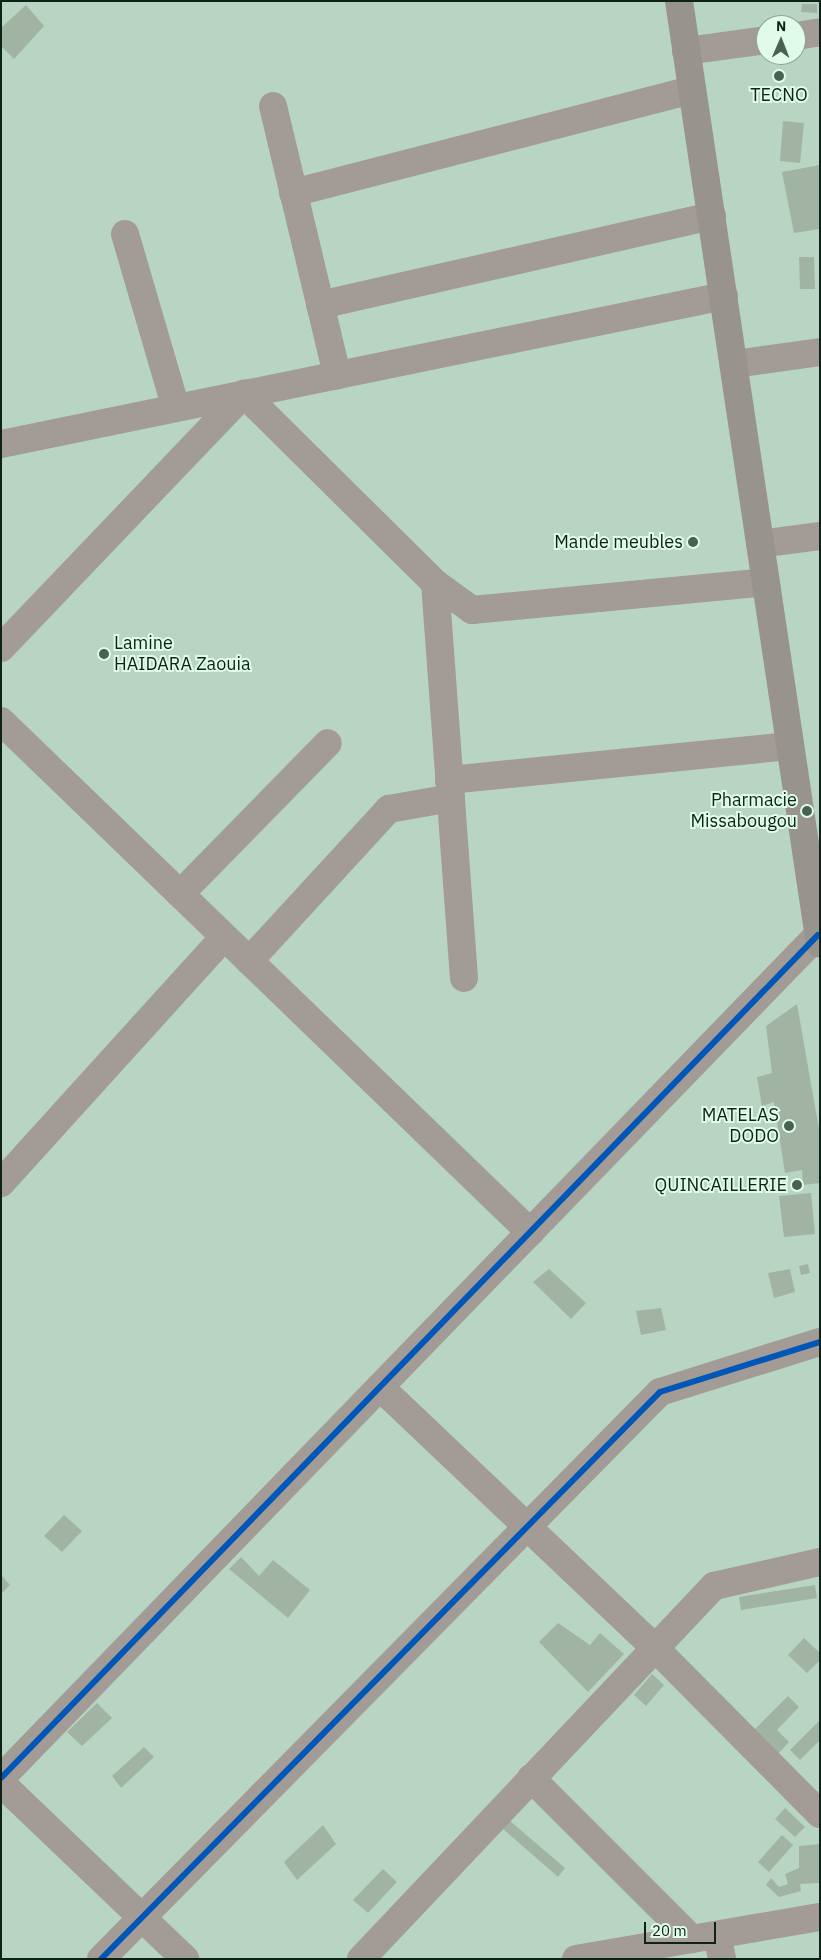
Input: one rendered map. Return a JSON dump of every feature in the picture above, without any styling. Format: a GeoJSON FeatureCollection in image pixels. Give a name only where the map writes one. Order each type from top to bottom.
{"type":"FeatureCollection","features":[{"type":"Feature","properties":{"kind":"main road"},"geometry":{"type":"LineString","coordinates":[[679,1],[789,746],[812,846],[819,940]]}},
{"type":"Feature","properties":{"kind":"street"},"geometry":{"type":"LineString","coordinates":[[806,34],[820,32]]}},
{"type":"Feature","properties":{"kind":"street"},"geometry":{"type":"LineString","coordinates":[[686,52],[756,42]]}},
{"type":"Feature","properties":{"kind":"street"},"geometry":{"type":"LineString","coordinates":[[294,193],[692,90]]}},
{"type":"Feature","properties":{"kind":"street"},"geometry":{"type":"LineString","coordinates":[[273,106],[337,375]]}},
{"type":"Feature","properties":{"kind":"street"},"geometry":{"type":"LineString","coordinates":[[320,304],[712,216]]}},
{"type":"Feature","properties":{"kind":"street"},"geometry":{"type":"LineString","coordinates":[[125,234],[176,408]]}},
{"type":"Feature","properties":{"kind":"street"},"geometry":{"type":"LineString","coordinates":[[1,444],[724,296]]}},
{"type":"Feature","properties":{"kind":"street"},"geometry":{"type":"LineString","coordinates":[[734,364],[820,352]]}},
{"type":"Feature","properties":{"kind":"street"},"geometry":{"type":"LineString","coordinates":[[244,394],[435,584],[472,610],[766,582]]}},
{"type":"Feature","properties":{"kind":"street"},"geometry":{"type":"LineString","coordinates":[[1,648],[244,394]]}},
{"type":"Feature","properties":{"kind":"street"},"geometry":{"type":"LineString","coordinates":[[760,544],[820,536]]}},
{"type":"Feature","properties":{"kind":"street"},"geometry":{"type":"LineString","coordinates":[[435,584],[464,978]]}},
{"type":"Feature","properties":{"kind":"street"},"geometry":{"type":"LineString","coordinates":[[1,721],[530,1232]]}},
{"type":"Feature","properties":{"kind":"street"},"geometry":{"type":"LineString","coordinates":[[180,894],[328,743]]}},
{"type":"Feature","properties":{"kind":"street"},"geometry":{"type":"LineString","coordinates":[[250,961],[388,809],[450,789],[789,746]]}},
{"type":"Feature","properties":{"kind":"street"},"geometry":{"type":"LineString","coordinates":[[1,1183],[224,937]]}},
{"type":"Feature","properties":{"kind":"street"},"geometry":{"type":"LineString","coordinates":[[1,1778],[530,1232],[819,940]]}},
{"type":"Feature","properties":{"kind":"street"},"geometry":{"type":"LineString","coordinates":[[102,1959],[660,1392],[820,1342]]}},
{"type":"Feature","properties":{"kind":"street"},"geometry":{"type":"LineString","coordinates":[[380,1387],[654,1648],[820,1814]]}},
{"type":"Feature","properties":{"kind":"street"},"geometry":{"type":"LineString","coordinates":[[361,1959],[714,1586],[820,1562]]}},
{"type":"Feature","properties":{"kind":"street"},"geometry":{"type":"LineString","coordinates":[[531,1778],[710,1944]]}},
{"type":"Feature","properties":{"kind":"street"},"geometry":{"type":"LineString","coordinates":[[1,1784],[185,1959]]}},
{"type":"Feature","properties":{"kind":"street"},"geometry":{"type":"LineString","coordinates":[[576,1959],[710,1944],[820,1917]]}},
{"type":"Feature","properties":{"kind":"building"},"geometry":{"type":"Polygon","coordinates":[[[802,4],[817,4],[817,13],[801,12],[802,4]]]}},
{"type":"Feature","properties":{"kind":"building"},"geometry":{"type":"Polygon","coordinates":[[[26,5],[44,26],[14,59],[1,46],[1,28],[26,5]]]}},
{"type":"Feature","properties":{"kind":"building"},"geometry":{"type":"Polygon","coordinates":[[[783,121],[804,123],[800,163],[780,161],[783,121]]]}},
{"type":"Feature","properties":{"kind":"building"},"geometry":{"type":"Polygon","coordinates":[[[820,165],[820,229],[794,233],[782,172],[820,165]]]}},
{"type":"Feature","properties":{"kind":"building"},"geometry":{"type":"Polygon","coordinates":[[[799,257],[814,257],[815,289],[800,289],[799,257]]]}},
{"type":"Feature","properties":{"kind":"building"},"geometry":{"type":"Polygon","coordinates":[[[797,1004],[820,1135],[820,1183],[803,1185],[802,1170],[785,1173],[774,1102],[762,1106],[757,1077],[772,1073],[766,1026],[797,1004]]]}},
{"type":"Feature","properties":{"kind":"building"},"geometry":{"type":"Polygon","coordinates":[[[811,1193],[815,1234],[784,1237],[779,1196],[811,1193]]]}},
{"type":"Feature","properties":{"kind":"building"},"geometry":{"type":"Polygon","coordinates":[[[808,1264],[810,1273],[801,1275],[799,1266],[808,1264]]]}},
{"type":"Feature","properties":{"kind":"building"},"geometry":{"type":"Polygon","coordinates":[[[549,1269],[586,1303],[571,1319],[533,1282],[549,1269]]]}},
{"type":"Feature","properties":{"kind":"building"},"geometry":{"type":"Polygon","coordinates":[[[790,1269],[795,1292],[774,1298],[768,1273],[790,1269]]]}},
{"type":"Feature","properties":{"kind":"building"},"geometry":{"type":"Polygon","coordinates":[[[661,1308],[666,1330],[641,1335],[636,1311],[661,1308]]]}},
{"type":"Feature","properties":{"kind":"building"},"geometry":{"type":"Polygon","coordinates":[[[64,1515],[82,1531],[62,1552],[44,1536],[64,1515]]]}},
{"type":"Feature","properties":{"kind":"building"},"geometry":{"type":"Polygon","coordinates":[[[241,1557],[259,1576],[273,1560],[310,1590],[288,1618],[229,1569],[241,1557]]]}},
{"type":"Feature","properties":{"kind":"building"},"geometry":{"type":"Polygon","coordinates":[[[1,1575],[10,1585],[1,1594],[1,1575]]]}},
{"type":"Feature","properties":{"kind":"building"},"geometry":{"type":"Polygon","coordinates":[[[815,1585],[817,1598],[741,1610],[739,1597],[815,1585]]]}},
{"type":"Feature","properties":{"kind":"building"},"geometry":{"type":"Polygon","coordinates":[[[558,1623],[590,1645],[600,1633],[624,1654],[588,1692],[539,1642],[558,1623]]]}},
{"type":"Feature","properties":{"kind":"building"},"geometry":{"type":"Polygon","coordinates":[[[804,1638],[820,1653],[820,1660],[807,1673],[788,1655],[804,1638]]]}},
{"type":"Feature","properties":{"kind":"building"},"geometry":{"type":"Polygon","coordinates":[[[652,1674],[664,1685],[646,1706],[634,1695],[652,1674]]]}},
{"type":"Feature","properties":{"kind":"building"},"geometry":{"type":"Polygon","coordinates":[[[788,1696],[799,1707],[777,1730],[789,1742],[778,1754],[754,1730],[788,1696]]]}},
{"type":"Feature","properties":{"kind":"building"},"geometry":{"type":"Polygon","coordinates":[[[97,1703],[112,1718],[82,1746],[67,1732],[97,1703]]]}},
{"type":"Feature","properties":{"kind":"building"},"geometry":{"type":"Polygon","coordinates":[[[820,1720],[820,1740],[800,1760],[790,1750],[820,1720]]]}},
{"type":"Feature","properties":{"kind":"building"},"geometry":{"type":"Polygon","coordinates":[[[144,1747],[154,1757],[121,1788],[112,1776],[144,1747]]]}},
{"type":"Feature","properties":{"kind":"building"},"geometry":{"type":"Polygon","coordinates":[[[785,1808],[805,1827],[795,1837],[775,1819],[785,1808]]]}},
{"type":"Feature","properties":{"kind":"building"},"geometry":{"type":"Polygon","coordinates":[[[510,1821],[565,1868],[558,1877],[503,1829],[510,1821]]]}},
{"type":"Feature","properties":{"kind":"building"},"geometry":{"type":"Polygon","coordinates":[[[323,1825],[336,1844],[297,1880],[284,1862],[323,1825]]]}},
{"type":"Feature","properties":{"kind":"building"},"geometry":{"type":"Polygon","coordinates":[[[782,1835],[793,1845],[769,1872],[758,1862],[782,1835]]]}},
{"type":"Feature","properties":{"kind":"building"},"geometry":{"type":"Polygon","coordinates":[[[820,1844],[820,1883],[800,1884],[801,1891],[779,1897],[766,1885],[771,1878],[779,1887],[788,1884],[785,1874],[799,1868],[799,1846],[820,1844]]]}},
{"type":"Feature","properties":{"kind":"building"},"geometry":{"type":"Polygon","coordinates":[[[383,1869],[397,1882],[368,1913],[353,1900],[383,1869]]]}},
{"type":"Feature","properties":{"kind":"cycle path"},"geometry":{"type":"LineString","coordinates":[[1,1778],[818,935]]}},
{"type":"Feature","properties":{"kind":"cycle path"},"geometry":{"type":"LineString","coordinates":[[101,1959],[660,1392],[820,1342]]}},
{"type":"Feature","properties":{"kind":"place","name":"TECNO"},"geometry":{"type":"Point","coordinates":[779,76]}},
{"type":"Feature","properties":{"kind":"place","name":"Mande meubles"},"geometry":{"type":"Point","coordinates":[693,542]}},
{"type":"Feature","properties":{"kind":"place","name":"Lamine HAIDARA Zaouia"},"geometry":{"type":"Point","coordinates":[104,654]}},
{"type":"Feature","properties":{"kind":"place","name":"Pharmacie Missabougou"},"geometry":{"type":"Point","coordinates":[807,811]}},
{"type":"Feature","properties":{"kind":"place","name":"MATELAS DODO"},"geometry":{"type":"Point","coordinates":[789,1126]}},
{"type":"Feature","properties":{"kind":"place","name":"QUINCAILLERIE"},"geometry":{"type":"Point","coordinates":[797,1185]}}]}
